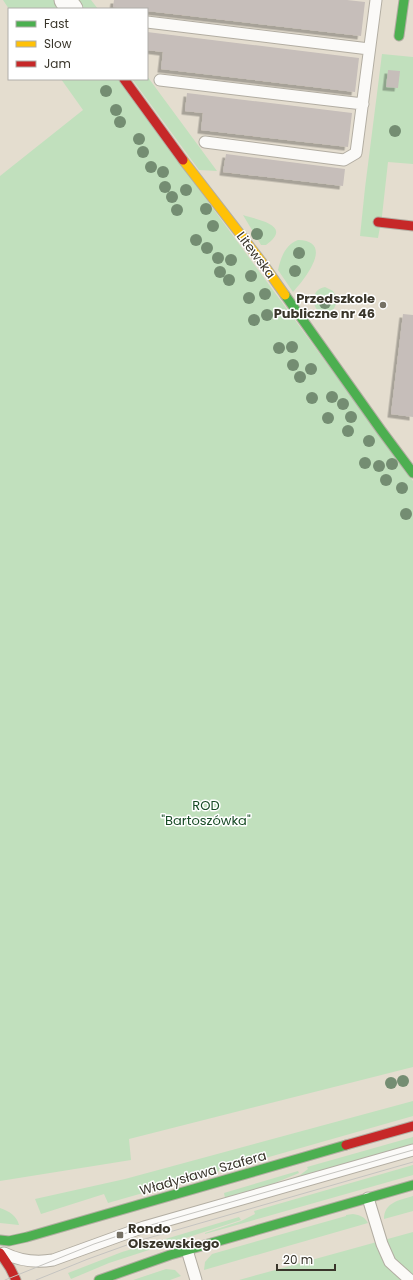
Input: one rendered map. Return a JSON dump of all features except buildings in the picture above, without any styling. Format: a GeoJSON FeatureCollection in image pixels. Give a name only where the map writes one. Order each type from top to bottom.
{"type":"FeatureCollection","features":[{"type":"Feature","properties":{"kind":"main road"},"geometry":{"type":"LineString","coordinates":[[399,36],[404,0]]}},
{"type":"Feature","properties":{"kind":"main road","name":"Litewska"},"geometry":{"type":"LineString","coordinates":[[125,80],[176,151],[261,261],[376,424],[413,473]]}},
{"type":"Feature","properties":{"kind":"main road"},"geometry":{"type":"LineString","coordinates":[[378,222],[413,226]]}},
{"type":"Feature","properties":{"kind":"main road","name":"Władysława Szafera"},"geometry":{"type":"LineString","coordinates":[[0,1240],[8,1241],[18,1239],[413,1126]]}},
{"type":"Feature","properties":{"kind":"main road"},"geometry":{"type":"LineString","coordinates":[[98,1280],[187,1250],[413,1185]]}},
{"type":"Feature","properties":{"kind":"main road"},"geometry":{"type":"LineString","coordinates":[[0,1252],[16,1280]]}},
{"type":"Feature","properties":{"kind":"lane"},"geometry":{"type":"LineString","coordinates":[[205,142],[344,160],[356,153],[376,0]]}},
{"type":"Feature","properties":{"kind":"lane"},"geometry":{"type":"LineString","coordinates":[[148,22],[369,49]]}},
{"type":"Feature","properties":{"kind":"lane"},"geometry":{"type":"LineString","coordinates":[[160,80],[363,104]]}},
{"type":"Feature","properties":{"kind":"lane"},"geometry":{"type":"LineString","coordinates":[[0,1252],[26,1261],[37,1262],[53,1260],[144,1227],[413,1150]]}},
{"type":"Feature","properties":{"kind":"lane"},"geometry":{"type":"LineString","coordinates":[[368,1198],[382,1244],[392,1266],[410,1280]]}},
{"type":"Feature","properties":{"kind":"lane"},"geometry":{"type":"LineString","coordinates":[[187,1250],[196,1280]]}},
{"type":"Feature","properties":{"kind":"green space"},"geometry":{"type":"Polygon","coordinates":[[[3,0],[58,0],[64,8],[8,8],[3,0]]]}},
{"type":"Feature","properties":{"kind":"green space"},"geometry":{"type":"Polygon","coordinates":[[[74,0],[91,0],[97,8],[79,8],[74,0]]]}},
{"type":"Feature","properties":{"kind":"green space"},"geometry":{"type":"Polygon","coordinates":[[[382,54],[413,57],[413,164],[388,162],[378,238],[360,236],[382,54]]]}},
{"type":"Feature","properties":{"kind":"green space"},"geometry":{"type":"Polygon","coordinates":[[[148,77],[217,171],[199,170],[133,80],[148,80],[148,77]]]}},
{"type":"Feature","properties":{"kind":"green space","name":"ROD \"Bartoszówka\""},"geometry":{"type":"Polygon","coordinates":[[[62,80],[119,80],[413,481],[413,1067],[129,1139],[131,1160],[0,1181],[0,176],[83,110],[62,80]]]}},
{"type":"Feature","properties":{"kind":"green space"},"geometry":{"type":"Polygon","coordinates":[[[243,215],[270,224],[275,228],[276,233],[274,238],[266,245],[261,245],[243,215]]]}},
{"type":"Feature","properties":{"kind":"green space"},"geometry":{"type":"Polygon","coordinates":[[[298,240],[309,242],[315,247],[316,253],[310,270],[293,292],[278,270],[284,252],[290,245],[298,240]]]}},
{"type":"Feature","properties":{"kind":"green space"},"geometry":{"type":"Polygon","coordinates":[[[325,287],[333,291],[336,300],[334,308],[328,313],[318,311],[314,304],[315,293],[317,290],[325,287]]]}},
{"type":"Feature","properties":{"kind":"green space"},"geometry":{"type":"Polygon","coordinates":[[[413,1101],[413,1116],[108,1203],[104,1194],[41,1214],[35,1199],[125,1179],[413,1101]]]}},
{"type":"Feature","properties":{"kind":"green space"},"geometry":{"type":"Polygon","coordinates":[[[413,1137],[413,1146],[276,1185],[300,1175],[308,1169],[307,1167],[413,1137]]]}},
{"type":"Feature","properties":{"kind":"green space"},"geometry":{"type":"Polygon","coordinates":[[[413,1165],[413,1175],[205,1234],[241,1221],[255,1214],[254,1211],[413,1165]]]}},
{"type":"Feature","properties":{"kind":"green space"},"geometry":{"type":"Polygon","coordinates":[[[298,1171],[299,1173],[270,1185],[225,1198],[224,1193],[298,1171]]]}},
{"type":"Feature","properties":{"kind":"green space"},"geometry":{"type":"Polygon","coordinates":[[[413,1196],[413,1211],[384,1219],[385,1213],[390,1205],[413,1196]]]}},
{"type":"Feature","properties":{"kind":"green space"},"geometry":{"type":"Polygon","coordinates":[[[0,1208],[12,1214],[19,1225],[0,1223],[0,1208]]]}},
{"type":"Feature","properties":{"kind":"green space"},"geometry":{"type":"Polygon","coordinates":[[[353,1214],[362,1217],[368,1223],[204,1270],[205,1262],[212,1254],[353,1214]]]}},
{"type":"Feature","properties":{"kind":"green space"},"geometry":{"type":"Polygon","coordinates":[[[239,1217],[241,1220],[109,1263],[71,1279],[68,1273],[122,1252],[239,1217]]]}},
{"type":"Feature","properties":{"kind":"green space"},"geometry":{"type":"Polygon","coordinates":[[[413,1232],[413,1280],[239,1280],[413,1232]]]}},
{"type":"Feature","properties":{"kind":"green space"},"geometry":{"type":"Polygon","coordinates":[[[166,1269],[175,1270],[181,1276],[170,1280],[133,1280],[166,1269]]]}},
{"type":"Feature","properties":{"kind":"tram line"},"geometry":{"type":"LineString","coordinates":[[5,1280],[94,1244],[144,1227],[413,1150]]}},
{"type":"Feature","properties":{"kind":"tram line"},"geometry":{"type":"LineString","coordinates":[[36,1280],[138,1241],[413,1162]]}},
{"type":"Feature","properties":{"kind":"traffic: fast"},"geometry":{"type":"LineString","coordinates":[[399,36],[404,0]]}},
{"type":"Feature","properties":{"kind":"traffic: fast"},"geometry":{"type":"LineString","coordinates":[[285,295],[413,473]]}},
{"type":"Feature","properties":{"kind":"traffic: fast"},"geometry":{"type":"LineString","coordinates":[[0,1240],[9,1241],[27,1237],[346,1145]]}},
{"type":"Feature","properties":{"kind":"traffic: fast"},"geometry":{"type":"LineString","coordinates":[[99,1280],[170,1255],[413,1185]]}},
{"type":"Feature","properties":{"kind":"traffic: slow"},"geometry":{"type":"LineString","coordinates":[[183,160],[261,261],[285,295]]}},
{"type":"Feature","properties":{"kind":"traffic: jam"},"geometry":{"type":"LineString","coordinates":[[125,80],[183,160]]}},
{"type":"Feature","properties":{"kind":"traffic: jam"},"geometry":{"type":"LineString","coordinates":[[378,222],[413,226]]}},
{"type":"Feature","properties":{"kind":"traffic: jam"},"geometry":{"type":"LineString","coordinates":[[346,1145],[413,1126]]}},
{"type":"Feature","properties":{"kind":"traffic: jam"},"geometry":{"type":"LineString","coordinates":[[0,1253],[16,1280]]}},
{"type":"Feature","properties":{"kind":"place","name":"Przedszkole Publiczne nr 46"},"geometry":{"type":"Point","coordinates":[383,305]}},
{"type":"Feature","properties":{"kind":"place","name":"Rondo Olszewskiego"},"geometry":{"type":"Point","coordinates":[120,1235]}}]}
